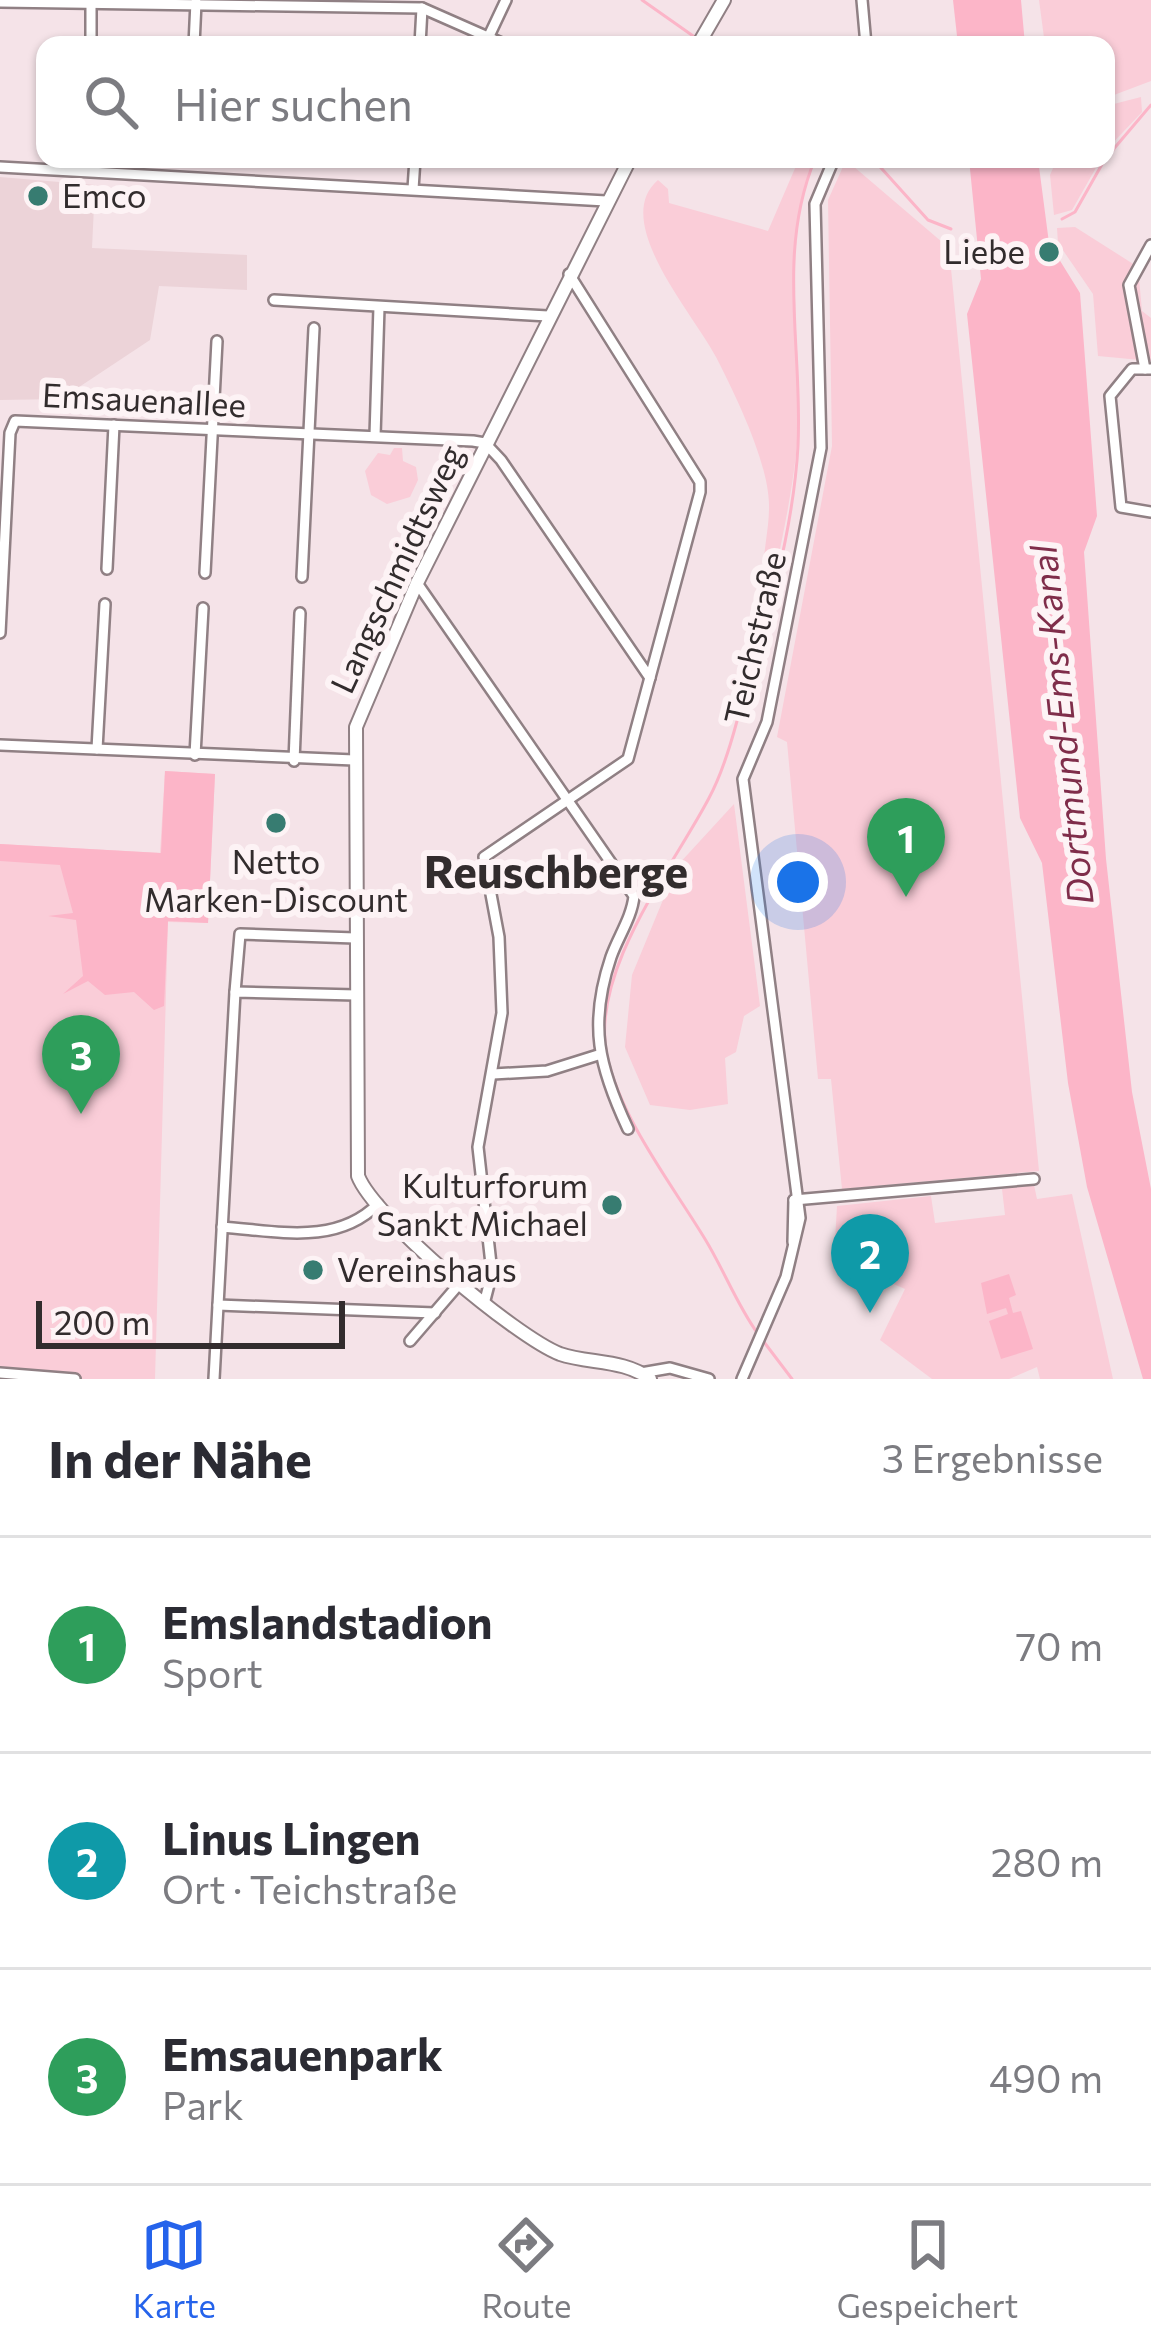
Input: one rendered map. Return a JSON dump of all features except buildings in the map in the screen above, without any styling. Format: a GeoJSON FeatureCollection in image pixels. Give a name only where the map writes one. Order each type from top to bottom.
{"type":"FeatureCollection","features":[{"type":"Feature","properties":{"kind":"street"},"geometry":{"type":"LineString","coordinates":[[0,2],[422,8],[489,36],[506,0]]}},
{"type":"Feature","properties":{"kind":"street"},"geometry":{"type":"LineString","coordinates":[[702,36],[724,0]]}},
{"type":"Feature","properties":{"kind":"street"},"geometry":{"type":"LineString","coordinates":[[862,0],[865,36]]}},
{"type":"Feature","properties":{"kind":"street"},"geometry":{"type":"LineString","coordinates":[[91,36],[92,2]]}},
{"type":"Feature","properties":{"kind":"street"},"geometry":{"type":"LineString","coordinates":[[195,36],[197,2]]}},
{"type":"Feature","properties":{"kind":"street"},"geometry":{"type":"LineString","coordinates":[[420,36],[422,8]]}},
{"type":"Feature","properties":{"kind":"street"},"geometry":{"type":"LineString","coordinates":[[0,167],[606,201]]}},
{"type":"Feature","properties":{"kind":"street"},"geometry":{"type":"LineString","coordinates":[[189,168],[189,175]]}},
{"type":"Feature","properties":{"kind":"street"},"geometry":{"type":"LineString","coordinates":[[413,189],[414,168]]}},
{"type":"Feature","properties":{"kind":"street","name":"Langschmidtsweg"},"geometry":{"type":"LineString","coordinates":[[621,168],[417,583],[360,712],[354,760],[358,1176],[378,1204],[460,1283],[561,1354],[645,1376],[670,1368],[710,1379]]}},
{"type":"Feature","properties":{"kind":"street","name":"Teichstraße"},"geometry":{"type":"LineString","coordinates":[[742,1379],[765,1331],[793,1245],[794,1201],[742,779],[766,722],[821,448],[815,204],[830,168]]}},
{"type":"Feature","properties":{"kind":"street"},"geometry":{"type":"LineString","coordinates":[[1151,244],[1130,285],[1148,369],[1132,369],[1110,396],[1121,507],[1151,512]]}},
{"type":"Feature","properties":{"kind":"street"},"geometry":{"type":"LineString","coordinates":[[484,1304],[492,1273],[478,1147],[493,1074],[502,984],[484,857],[566,800],[583,794],[628,759],[700,482],[569,274]]}},
{"type":"Feature","properties":{"kind":"street"},"geometry":{"type":"LineString","coordinates":[[274,300],[548,316]]}},
{"type":"Feature","properties":{"kind":"street"},"geometry":{"type":"LineString","coordinates":[[375,436],[379,307]]}},
{"type":"Feature","properties":{"kind":"street"},"geometry":{"type":"LineString","coordinates":[[302,577],[314,328]]}},
{"type":"Feature","properties":{"kind":"street"},"geometry":{"type":"LineString","coordinates":[[205,573],[217,341]]}},
{"type":"Feature","properties":{"kind":"street","name":"Emsauenallee"},"geometry":{"type":"LineString","coordinates":[[0,633],[10,428],[26,421],[485,443]]}},
{"type":"Feature","properties":{"kind":"street"},"geometry":{"type":"LineString","coordinates":[[107,569],[114,425]]}},
{"type":"Feature","properties":{"kind":"street"},"geometry":{"type":"LineString","coordinates":[[485,443],[650,677]]}},
{"type":"Feature","properties":{"kind":"street"},"geometry":{"type":"LineString","coordinates":[[417,583],[634,896],[609,964],[598,1055],[628,1129]]}},
{"type":"Feature","properties":{"kind":"street"},"geometry":{"type":"LineString","coordinates":[[98,749],[105,604]]}},
{"type":"Feature","properties":{"kind":"street"},"geometry":{"type":"LineString","coordinates":[[195,755],[203,608]]}},
{"type":"Feature","properties":{"kind":"street"},"geometry":{"type":"LineString","coordinates":[[294,761],[300,613]]}},
{"type":"Feature","properties":{"kind":"street"},"geometry":{"type":"LineString","coordinates":[[0,745],[354,760]]}},
{"type":"Feature","properties":{"kind":"street"},"geometry":{"type":"LineString","coordinates":[[214,1379],[240,934],[355,938]]}},
{"type":"Feature","properties":{"kind":"street"},"geometry":{"type":"LineString","coordinates":[[235,992],[356,994]]}},
{"type":"Feature","properties":{"kind":"street"},"geometry":{"type":"LineString","coordinates":[[493,1074],[547,1071],[598,1055]]}},
{"type":"Feature","properties":{"kind":"street"},"geometry":{"type":"LineString","coordinates":[[794,1201],[1034,1179]]}},
{"type":"Feature","properties":{"kind":"street"},"geometry":{"type":"LineString","coordinates":[[222,1227],[328,1233],[352,1226],[378,1204]]}},
{"type":"Feature","properties":{"kind":"street"},"geometry":{"type":"LineString","coordinates":[[410,1341],[460,1283]]}},
{"type":"Feature","properties":{"kind":"street"},"geometry":{"type":"LineString","coordinates":[[218,1305],[435,1313]]}},
{"type":"Feature","properties":{"kind":"street"},"geometry":{"type":"LineString","coordinates":[[0,1373],[75,1379]]}},
{"type":"Feature","properties":{"kind":"shaded area"},"geometry":{"type":"Polygon","coordinates":[[[1039,0],[1151,0],[1151,81],[1115,95],[1115,36],[1044,36],[1039,0]]]}},
{"type":"Feature","properties":{"kind":"shaded area"},"geometry":{"type":"Polygon","coordinates":[[[1141,97],[1142,112],[1115,140],[1115,104],[1141,97]]]}},
{"type":"Feature","properties":{"kind":"shaded area"},"geometry":{"type":"Polygon","coordinates":[[[795,168],[811,168],[796,246],[797,442],[774,579],[765,595],[769,504],[757,449],[716,357],[660,267],[644,219],[646,198],[658,180],[668,189],[669,203],[768,231],[795,168]]]}},
{"type":"Feature","properties":{"kind":"shaded area"},"geometry":{"type":"Polygon","coordinates":[[[842,168],[855,168],[949,248],[1039,1171],[842,1189],[831,1079],[818,1079],[787,742],[777,737],[832,446],[828,200],[842,168]]]}},
{"type":"Feature","properties":{"kind":"shaded area"},"geometry":{"type":"Polygon","coordinates":[[[1053,168],[1096,168],[1072,210],[1054,215],[1053,168]]]}},
{"type":"Feature","properties":{"kind":"shaded area"},"geometry":{"type":"Polygon","coordinates":[[[0,177],[95,185],[92,248],[247,255],[247,290],[159,286],[150,340],[61,399],[0,400],[0,177]]]}},
{"type":"Feature","properties":{"kind":"shaded area"},"geometry":{"type":"Polygon","coordinates":[[[1075,227],[1138,267],[1142,311],[1151,318],[1151,361],[1098,356],[1093,294],[1058,243],[1057,228],[1075,227]]]}},
{"type":"Feature","properties":{"kind":"shaded area"},"geometry":{"type":"Polygon","coordinates":[[[394,448],[402,448],[403,461],[416,467],[418,480],[410,497],[387,504],[371,495],[365,471],[378,453],[390,455],[394,448]]]}},
{"type":"Feature","properties":{"kind":"shaded area"},"geometry":{"type":"Polygon","coordinates":[[[165,771],[215,774],[208,923],[168,922],[155,1379],[0,1379],[0,844],[160,853],[165,771]]]}},
{"type":"Feature","properties":{"kind":"shaded area"},"geometry":{"type":"Polygon","coordinates":[[[734,804],[760,1006],[744,1016],[736,1052],[725,1058],[728,1104],[690,1110],[650,1105],[625,1047],[632,975],[677,866],[734,804]]]}},
{"type":"Feature","properties":{"kind":"shaded area"},"geometry":{"type":"Polygon","coordinates":[[[1034,1185],[1037,1199],[1072,1194],[1113,1379],[1040,1379],[1037,1367],[1009,1379],[932,1379],[880,1340],[905,1289],[868,1273],[878,1251],[835,1241],[837,1206],[931,1196],[935,1223],[1005,1215],[1002,1189],[1034,1185]]]}},
{"type":"Feature","properties":{"kind":"water"},"geometry":{"type":"Polygon","coordinates":[[[953,0],[1021,0],[1024,36],[957,36],[953,0]]]}},
{"type":"Feature","properties":{"kind":"water","name":"Dortmund-Ems-Kanal"},"geometry":{"type":"Polygon","coordinates":[[[970,168],[1039,168],[1049,243],[1080,293],[1097,516],[1084,552],[1106,859],[1132,1092],[1151,1189],[1151,1379],[1143,1379],[1087,1187],[1068,1083],[1042,863],[1020,818],[967,314],[981,279],[970,168]]]}},
{"type":"Feature","properties":{"kind":"water"},"geometry":{"type":"Polygon","coordinates":[[[165,771],[215,774],[208,923],[168,921],[164,1006],[154,1010],[134,992],[105,995],[88,981],[63,994],[83,976],[76,920],[48,916],[73,913],[60,865],[0,861],[0,844],[161,853],[165,771]]]}},
{"type":"Feature","properties":{"kind":"water"},"geometry":{"type":"Polygon","coordinates":[[[1009,1274],[1016,1295],[1009,1298],[1013,1313],[1021,1311],[1033,1349],[1001,1359],[989,1321],[1008,1314],[1006,1308],[987,1314],[981,1283],[1009,1274]]]}},
{"type":"Feature","properties":{"kind":"waterway"},"geometry":{"type":"LineString","coordinates":[[642,0],[693,36]]}},
{"type":"Feature","properties":{"kind":"waterway"},"geometry":{"type":"LineString","coordinates":[[1115,147],[1151,105]]}},
{"type":"Feature","properties":{"kind":"waterway"},"geometry":{"type":"LineString","coordinates":[[758,1334],[624,1104],[607,1056],[605,1024],[610,990],[638,921],[722,770],[775,585],[795,480],[799,409],[794,265],[803,194],[812,168]]}},
{"type":"Feature","properties":{"kind":"waterway"},"geometry":{"type":"LineString","coordinates":[[881,168],[928,220],[951,229]]}},
{"type":"Feature","properties":{"kind":"waterway"},"geometry":{"type":"LineString","coordinates":[[1062,219],[1075,212],[1100,168]]}},
{"type":"Feature","properties":{"kind":"waterway"},"geometry":{"type":"LineString","coordinates":[[764,1342],[792,1379]]}},
{"type":"Feature","properties":{"kind":"place","name":"Emco"},"geometry":{"type":"Point","coordinates":[38,196]}},
{"type":"Feature","properties":{"kind":"place","name":"Liebe"},"geometry":{"type":"Point","coordinates":[1049,252]}},
{"type":"Feature","properties":{"kind":"place","name":"Netto Marken-Discount"},"geometry":{"type":"Point","coordinates":[276,823]}},
{"type":"Feature","properties":{"kind":"place","name":"Emslandstadion"},"geometry":{"type":"Point","coordinates":[906,897]}},
{"type":"Feature","properties":{"kind":"place","name":"Emsauenpark"},"geometry":{"type":"Point","coordinates":[81,1114]}},
{"type":"Feature","properties":{"kind":"place","name":"Kulturforum Sankt Michael"},"geometry":{"type":"Point","coordinates":[612,1205]}},
{"type":"Feature","properties":{"kind":"place","name":"Vereinshaus"},"geometry":{"type":"Point","coordinates":[313,1270]}},
{"type":"Feature","properties":{"kind":"place","name":"Linus Lingen"},"geometry":{"type":"Point","coordinates":[870,1313]}},
{"type":"Feature","properties":{"kind":"district","name":"Reuschberge"},"geometry":{"type":"Point","coordinates":[556,872]}}]}
